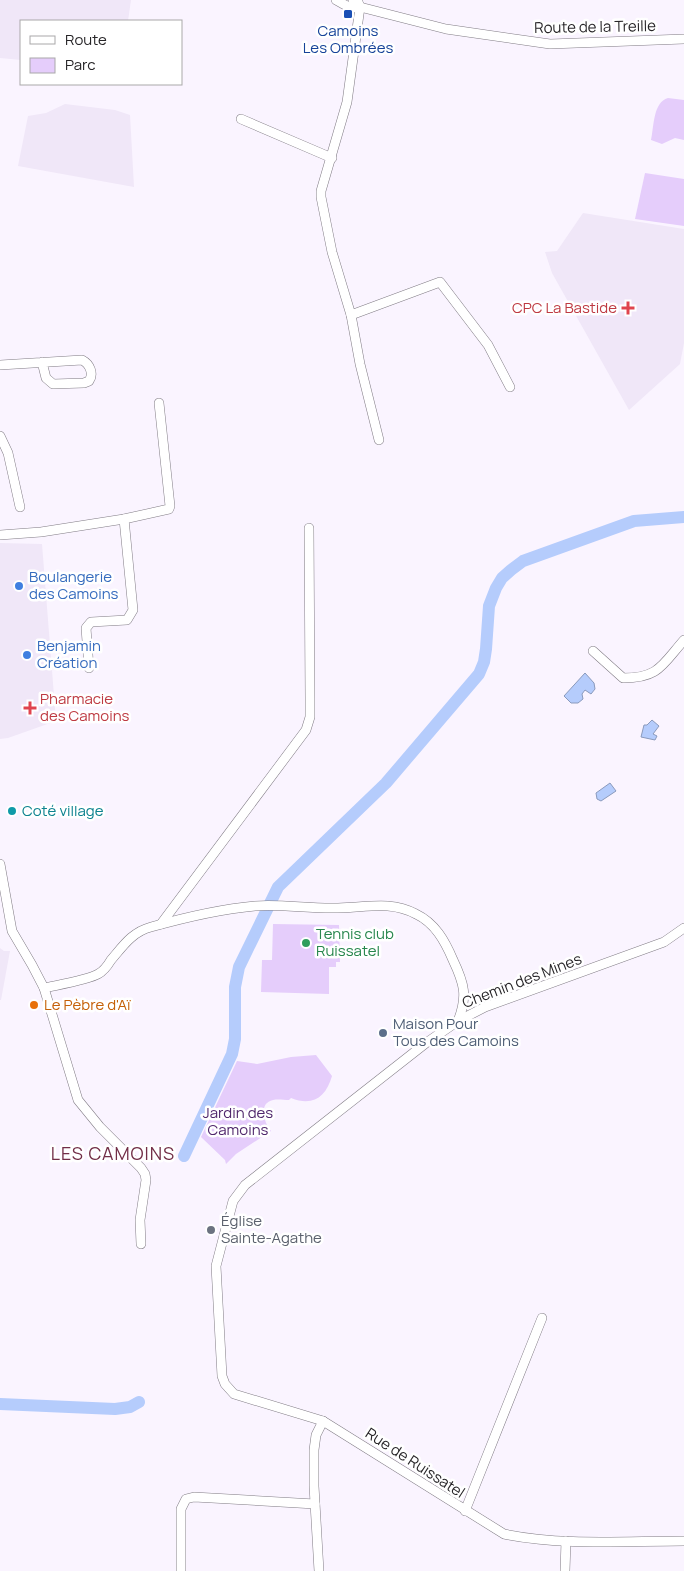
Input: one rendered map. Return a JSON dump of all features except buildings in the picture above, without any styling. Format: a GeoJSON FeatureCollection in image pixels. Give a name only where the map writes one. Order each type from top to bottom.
{"type":"FeatureCollection","features":[{"type":"Feature","properties":{"kind":"street","name":"Route de la Treille"},"geometry":{"type":"LineString","coordinates":[[336,0],[350,7],[355,8],[357,3],[446,29],[550,44],[684,39]]}},
{"type":"Feature","properties":{"kind":"street"},"geometry":{"type":"LineString","coordinates":[[357,3],[347,102],[321,190],[321,197],[332,252],[351,315],[360,364],[379,440]]}},
{"type":"Feature","properties":{"kind":"street"},"geometry":{"type":"LineString","coordinates":[[241,120],[332,158]]}},
{"type":"Feature","properties":{"kind":"street"},"geometry":{"type":"LineString","coordinates":[[351,315],[440,282],[488,345],[510,387]]}},
{"type":"Feature","properties":{"kind":"street"},"geometry":{"type":"LineString","coordinates":[[0,365],[42,362],[82,360],[90,366],[92,377],[84,383],[53,384],[46,378],[42,362]]}},
{"type":"Feature","properties":{"kind":"street"},"geometry":{"type":"LineString","coordinates":[[0,535],[41,532],[124,520],[166,511],[170,506],[159,403]]}},
{"type":"Feature","properties":{"kind":"street"},"geometry":{"type":"LineString","coordinates":[[0,436],[8,453],[20,507]]}},
{"type":"Feature","properties":{"kind":"street"},"geometry":{"type":"LineString","coordinates":[[89,668],[86,628],[91,622],[127,620],[133,610],[124,520]]}},
{"type":"Feature","properties":{"kind":"street"},"geometry":{"type":"LineString","coordinates":[[161,924],[306,730],[310,717],[309,528]]}},
{"type":"Feature","properties":{"kind":"street"},"geometry":{"type":"LineString","coordinates":[[593,651],[622,678],[641,678],[659,670],[684,640]]}},
{"type":"Feature","properties":{"kind":"street"},"geometry":{"type":"LineString","coordinates":[[0,864],[12,931],[44,988],[64,1060],[78,1100],[100,1127],[142,1168],[145,1174],[140,1220],[141,1244]]}},
{"type":"Feature","properties":{"kind":"street"},"geometry":{"type":"LineString","coordinates":[[44,988],[99,974],[134,934],[161,924],[257,906],[339,908],[389,905],[417,914],[428,922],[440,935],[460,976],[465,995],[458,1021]]}},
{"type":"Feature","properties":{"kind":"street","name":"Chemin des Mines"},"geometry":{"type":"LineString","coordinates":[[218,1297],[216,1266],[233,1201],[245,1185],[426,1043],[458,1021],[485,1007],[664,942],[684,928]]}},
{"type":"Feature","properties":{"kind":"street","name":"Rue de Ruissatel"},"geometry":{"type":"LineString","coordinates":[[218,1297],[222,1376],[229,1390],[241,1397],[323,1421],[504,1534],[528,1539],[566,1541],[684,1542]]}},
{"type":"Feature","properties":{"kind":"street"},"geometry":{"type":"LineString","coordinates":[[465,1511],[542,1318]]}},
{"type":"Feature","properties":{"kind":"street"},"geometry":{"type":"LineString","coordinates":[[320,1571],[315,1504],[314,1450],[316,1435],[323,1421]]}},
{"type":"Feature","properties":{"kind":"street"},"geometry":{"type":"LineString","coordinates":[[181,1571],[181,1509],[186,1499],[194,1497],[315,1504]]}},
{"type":"Feature","properties":{"kind":"street"},"geometry":{"type":"LineString","coordinates":[[565,1571],[566,1541]]}},
{"type":"Feature","properties":{"kind":"shaded area"},"geometry":{"type":"Polygon","coordinates":[[[0,0],[131,0],[128,20],[20,20],[20,60],[0,58],[0,0]]]}},
{"type":"Feature","properties":{"kind":"shaded area"},"geometry":{"type":"Polygon","coordinates":[[[65,104],[115,110],[130,115],[134,187],[18,166],[28,116],[46,113],[65,104]]]}},
{"type":"Feature","properties":{"kind":"shaded area","name":"CPC La Bastide"},"geometry":{"type":"Polygon","coordinates":[[[583,213],[684,229],[684,343],[680,364],[629,410],[552,273],[545,252],[557,251],[583,213]]]}},
{"type":"Feature","properties":{"kind":"shaded area"},"geometry":{"type":"Polygon","coordinates":[[[0,543],[42,544],[56,721],[0,739],[0,543]]]}},
{"type":"Feature","properties":{"kind":"shaded area"},"geometry":{"type":"Polygon","coordinates":[[[0,948],[4,951],[10,951],[1,1000],[0,1000],[0,948]]]}},
{"type":"Feature","properties":{"kind":"green space"},"geometry":{"type":"Polygon","coordinates":[[[668,98],[684,100],[684,140],[675,138],[662,144],[651,140],[659,104],[668,98]]]}},
{"type":"Feature","properties":{"kind":"green space"},"geometry":{"type":"Polygon","coordinates":[[[645,173],[684,179],[684,226],[635,219],[645,173]]]}},
{"type":"Feature","properties":{"kind":"green space","name":"Tennis club Ruissatel"},"geometry":{"type":"Polygon","coordinates":[[[273,924],[339,925],[340,962],[336,962],[336,967],[329,967],[329,994],[261,992],[262,960],[272,960],[273,924]]]}},
{"type":"Feature","properties":{"kind":"green space","name":"Jardin des Camoins"},"geometry":{"type":"Polygon","coordinates":[[[316,1055],[332,1076],[322,1095],[312,1101],[291,1098],[289,1100],[268,1102],[265,1105],[264,1114],[266,1123],[271,1131],[236,1154],[226,1164],[225,1160],[201,1137],[237,1061],[257,1064],[291,1057],[316,1055]]]}},
{"type":"Feature","properties":{"kind":"water"},"geometry":{"type":"Polygon","coordinates":[[[585,673],[594,683],[595,689],[591,694],[585,690],[582,694],[583,699],[578,703],[571,703],[564,696],[585,673]]]}},
{"type":"Feature","properties":{"kind":"water"},"geometry":{"type":"Polygon","coordinates":[[[652,720],[659,726],[653,734],[657,736],[655,740],[641,737],[644,725],[647,725],[652,720]]]}},
{"type":"Feature","properties":{"kind":"water"},"geometry":{"type":"Polygon","coordinates":[[[610,783],[616,791],[601,801],[597,799],[596,793],[610,783]]]}},
{"type":"Feature","properties":{"kind":"waterway"},"geometry":{"type":"LineString","coordinates":[[184,1156],[232,1054],[235,1039],[235,987],[239,967],[278,887],[386,783],[479,674],[484,662],[486,649],[489,606],[502,578],[523,561],[634,521],[684,517]]}},
{"type":"Feature","properties":{"kind":"waterway"},"geometry":{"type":"LineString","coordinates":[[0,1404],[115,1409],[130,1407],[139,1402]]}},
{"type":"Feature","properties":{"kind":"place","name":"Camoins Les Ombrées"},"geometry":{"type":"Point","coordinates":[348,14]}},
{"type":"Feature","properties":{"kind":"place","name":"CPC La Bastide"},"geometry":{"type":"Point","coordinates":[628,308]}},
{"type":"Feature","properties":{"kind":"place","name":"Boulangerie des Camoins"},"geometry":{"type":"Point","coordinates":[19,586]}},
{"type":"Feature","properties":{"kind":"place","name":"Benjamin Création"},"geometry":{"type":"Point","coordinates":[27,655]}},
{"type":"Feature","properties":{"kind":"place","name":"Pharmacie des Camoins"},"geometry":{"type":"Point","coordinates":[30,708]}},
{"type":"Feature","properties":{"kind":"place","name":"Coté village"},"geometry":{"type":"Point","coordinates":[12,811]}},
{"type":"Feature","properties":{"kind":"place","name":"Tennis club Ruissatel"},"geometry":{"type":"Point","coordinates":[306,943]}},
{"type":"Feature","properties":{"kind":"place","name":"Le Pèbre d'Aï"},"geometry":{"type":"Point","coordinates":[34,1005]}},
{"type":"Feature","properties":{"kind":"place","name":"Maison Pour Tous des Camoins"},"geometry":{"type":"Point","coordinates":[383,1033]}},
{"type":"Feature","properties":{"kind":"place","name":"Église Sainte-Agathe"},"geometry":{"type":"Point","coordinates":[211,1230]}},
{"type":"Feature","properties":{"kind":"district","name":"LES CAMOINS"},"geometry":{"type":"Point","coordinates":[113,1154]}}]}
